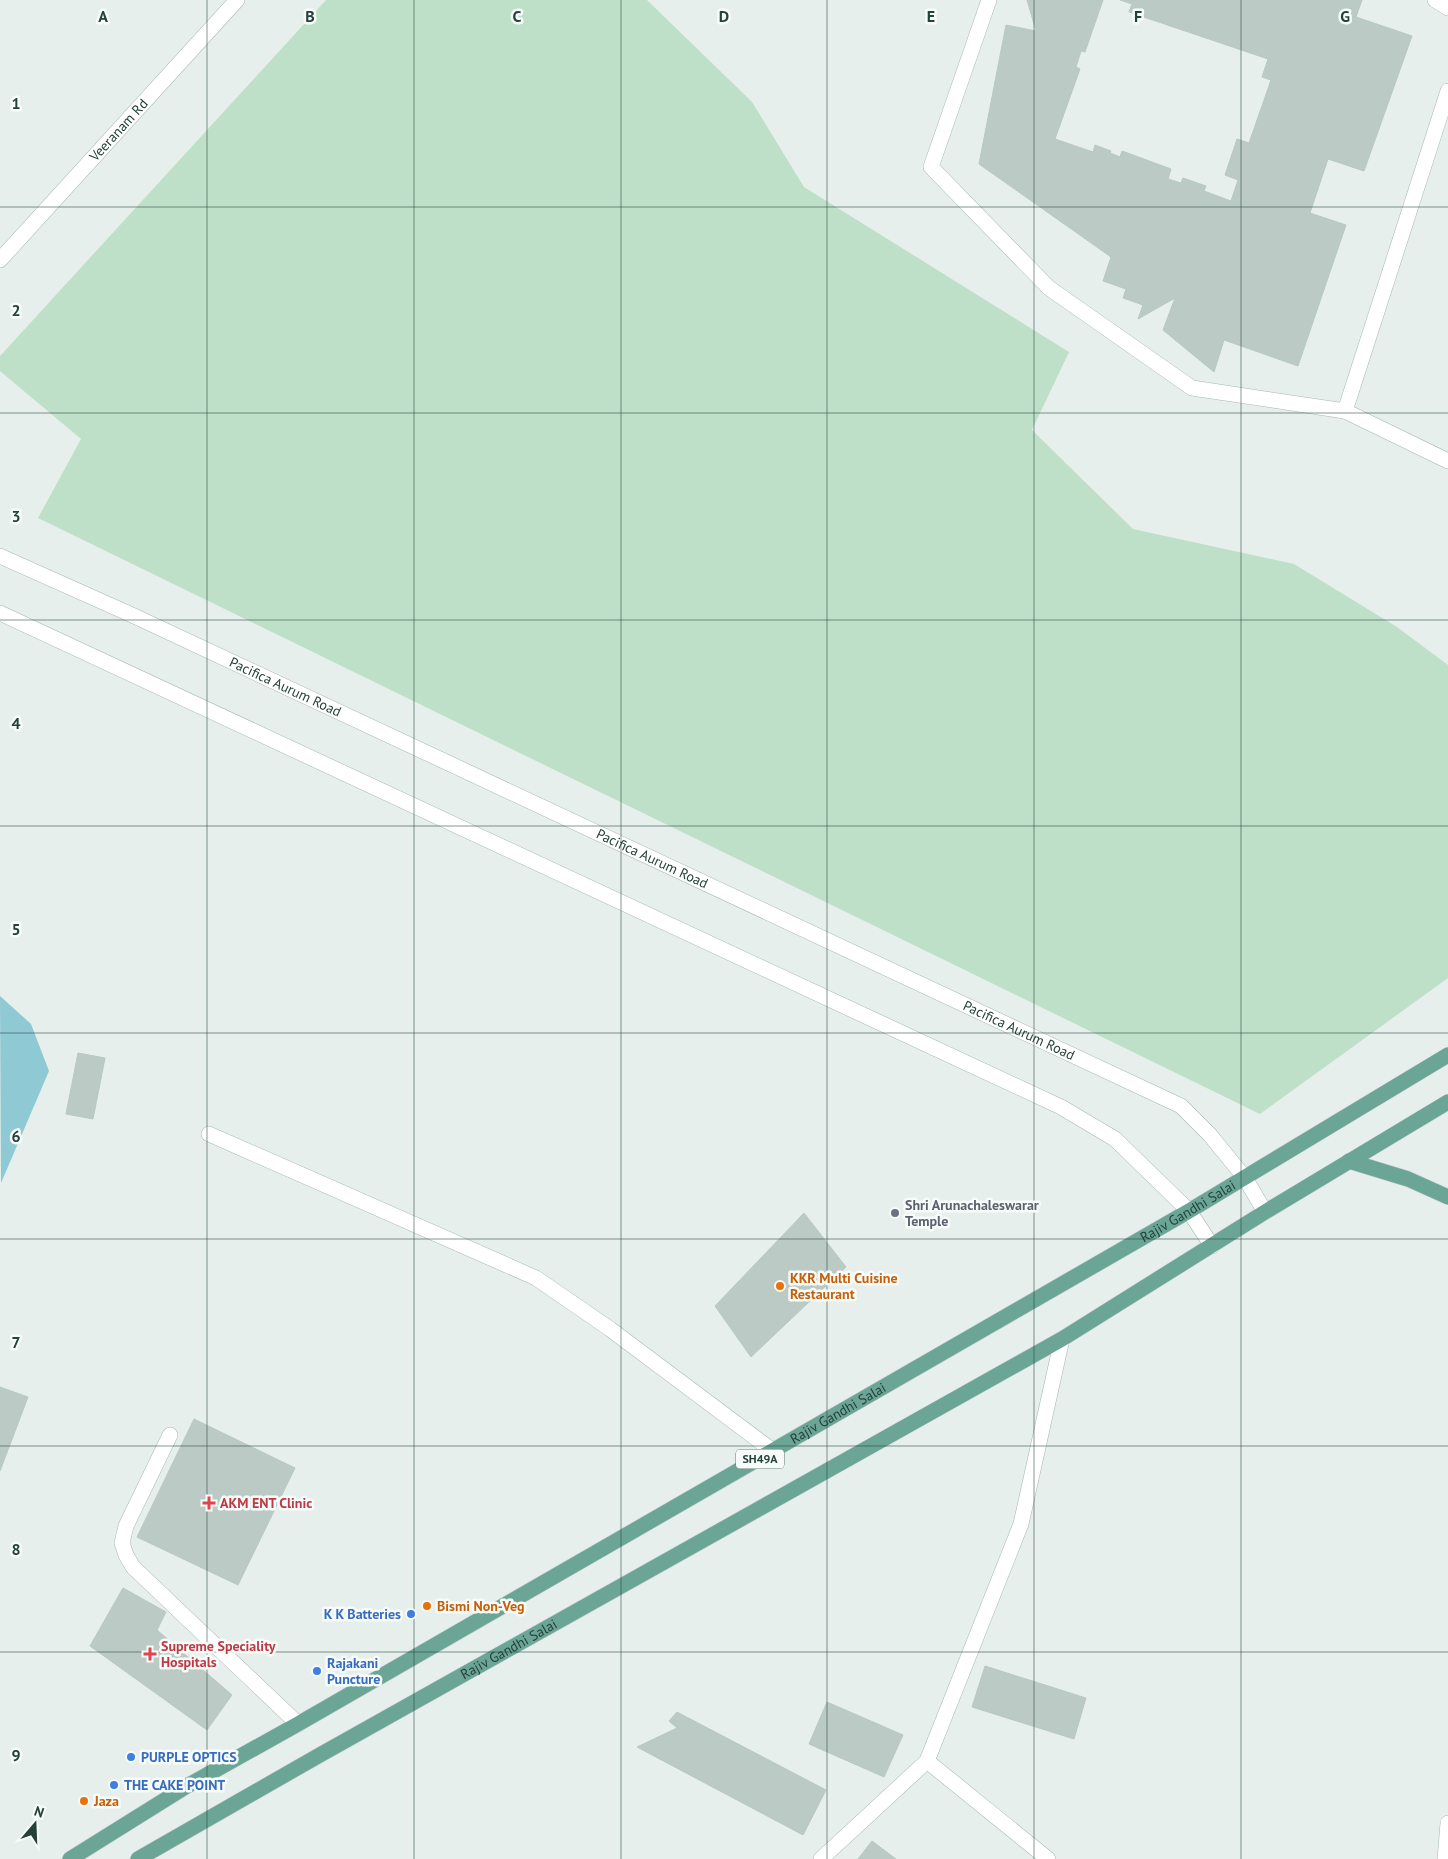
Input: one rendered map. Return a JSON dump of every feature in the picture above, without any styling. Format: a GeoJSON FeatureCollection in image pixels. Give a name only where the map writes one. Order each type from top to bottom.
{"type":"FeatureCollection","features":[{"type":"Feature","properties":{"kind":"main road","name":"Rajiv Gandhi Salai"},"geometry":{"type":"LineString","coordinates":[[70,1859],[187,1786],[1189,1212],[1448,1055]]}},
{"type":"Feature","properties":{"kind":"main road","name":"Rajiv Gandhi Salai"},"geometry":{"type":"LineString","coordinates":[[138,1859],[1062,1339],[1265,1212],[1448,1102]]}},
{"type":"Feature","properties":{"kind":"main road"},"geometry":{"type":"LineString","coordinates":[[1349,1161],[1408,1179],[1448,1197]]}},
{"type":"Feature","properties":{"kind":"street","name":"Veeranam Rd"},"geometry":{"type":"LineString","coordinates":[[0,260],[237,0]]}},
{"type":"Feature","properties":{"kind":"street"},"geometry":{"type":"LineString","coordinates":[[989,0],[930,167],[1049,288],[1192,388],[1345,411],[1448,461]]}},
{"type":"Feature","properties":{"kind":"street"},"geometry":{"type":"LineString","coordinates":[[1435,0],[1448,8]]}},
{"type":"Feature","properties":{"kind":"street"},"geometry":{"type":"LineString","coordinates":[[1345,411],[1448,91]]}},
{"type":"Feature","properties":{"kind":"street","name":"Pacifica Aurum Road"},"geometry":{"type":"LineString","coordinates":[[0,556],[160,628],[1181,1106],[1210,1134],[1245,1178],[1265,1212]]}},
{"type":"Feature","properties":{"kind":"street"},"geometry":{"type":"LineString","coordinates":[[0,613],[1061,1107],[1115,1139],[1189,1212],[1212,1246]]}},
{"type":"Feature","properties":{"kind":"street"},"geometry":{"type":"LineString","coordinates":[[209,1134],[536,1278],[610,1329],[773,1451]]}},
{"type":"Feature","properties":{"kind":"street"},"geometry":{"type":"LineString","coordinates":[[820,1859],[927,1761],[1021,1524],[1062,1339]]}},
{"type":"Feature","properties":{"kind":"street"},"geometry":{"type":"LineString","coordinates":[[170,1435],[126,1526],[122,1543],[126,1555],[133,1567],[298,1724]]}},
{"type":"Feature","properties":{"kind":"street"},"geometry":{"type":"LineString","coordinates":[[927,1761],[1048,1859]]}},
{"type":"Feature","properties":{"kind":"street"},"geometry":{"type":"LineString","coordinates":[[1445,1859],[1448,1823]]}},
{"type":"Feature","properties":{"kind":"green space"},"geometry":{"type":"Polygon","coordinates":[[[326,0],[647,0],[752,102],[804,187],[1069,352],[1032,430],[1133,529],[1294,564],[1397,627],[1448,665],[1448,978],[1260,1114],[38,518],[81,439],[0,371],[0,356],[326,0]]]}},
{"type":"Feature","properties":{"kind":"water"},"geometry":{"type":"Polygon","coordinates":[[[0,996],[31,1024],[49,1071],[1,1183],[0,996]]]}},
{"type":"Feature","properties":{"kind":"building"},"geometry":{"type":"Polygon","coordinates":[[[1027,0],[1103,0],[1085,52],[1081,51],[1076,67],[1080,69],[1055,139],[1093,152],[1095,145],[1111,151],[1110,153],[1120,157],[1122,151],[1171,169],[1168,179],[1181,183],[1183,178],[1206,186],[1204,191],[1231,201],[1238,180],[1225,175],[1237,139],[1249,143],[1271,80],[1262,77],[1268,59],[1129,12],[1132,4],[1120,0],[1362,0],[1356,17],[1412,36],[1364,171],[1328,159],[1310,213],[1346,225],[1298,366],[1224,340],[1214,372],[1163,330],[1175,298],[1138,319],[1143,305],[1123,298],[1126,289],[1103,281],[1111,257],[979,164],[1006,25],[1036,31],[1027,0]]]}},
{"type":"Feature","properties":{"kind":"building"},"geometry":{"type":"Polygon","coordinates":[[[78,1053],[105,1058],[93,1119],[66,1114],[78,1053]]]}},
{"type":"Feature","properties":{"kind":"building","name":"KKR Multi Cuisine Restaurant"},"geometry":{"type":"Polygon","coordinates":[[[804,1213],[846,1267],[751,1357],[715,1306],[804,1213]]]}},
{"type":"Feature","properties":{"kind":"building"},"geometry":{"type":"Polygon","coordinates":[[[0,1387],[28,1397],[0,1471],[0,1387]]]}},
{"type":"Feature","properties":{"kind":"building"},"geometry":{"type":"Polygon","coordinates":[[[194,1419],[295,1468],[238,1585],[137,1537],[194,1419]]]}},
{"type":"Feature","properties":{"kind":"building"},"geometry":{"type":"Polygon","coordinates":[[[123,1588],[166,1612],[157,1630],[232,1695],[207,1730],[90,1646],[123,1588]]]}},
{"type":"Feature","properties":{"kind":"building"},"geometry":{"type":"Polygon","coordinates":[[[985,1666],[1086,1698],[1074,1739],[972,1707],[985,1666]]]}},
{"type":"Feature","properties":{"kind":"building"},"geometry":{"type":"Polygon","coordinates":[[[827,1702],[903,1735],[884,1777],[809,1744],[827,1702]]]}},
{"type":"Feature","properties":{"kind":"building"},"geometry":{"type":"Polygon","coordinates":[[[677,1712],[826,1790],[803,1835],[637,1747],[677,1728],[669,1721],[677,1712]]]}},
{"type":"Feature","properties":{"kind":"building"},"geometry":{"type":"Polygon","coordinates":[[[872,1841],[896,1859],[858,1859],[872,1841]]]}},
{"type":"Feature","properties":{"kind":"place","name":"Shri Arunachaleswarar Temple"},"geometry":{"type":"Point","coordinates":[895,1213]}},
{"type":"Feature","properties":{"kind":"place","name":"KKR Multi Cuisine Restaurant"},"geometry":{"type":"Point","coordinates":[780,1286]}},
{"type":"Feature","properties":{"kind":"place","name":"AKM ENT Clinic"},"geometry":{"type":"Point","coordinates":[209,1503]}},
{"type":"Feature","properties":{"kind":"place","name":"Bismi Non-Veg"},"geometry":{"type":"Point","coordinates":[427,1606]}},
{"type":"Feature","properties":{"kind":"place","name":"K K Batteries"},"geometry":{"type":"Point","coordinates":[411,1614]}},
{"type":"Feature","properties":{"kind":"place","name":"Supreme Speciality Hospitals"},"geometry":{"type":"Point","coordinates":[150,1654]}},
{"type":"Feature","properties":{"kind":"place","name":"Rajakani Puncture"},"geometry":{"type":"Point","coordinates":[317,1671]}},
{"type":"Feature","properties":{"kind":"place","name":"PURPLE OPTICS"},"geometry":{"type":"Point","coordinates":[131,1757]}},
{"type":"Feature","properties":{"kind":"place","name":"THE CAKE POINT"},"geometry":{"type":"Point","coordinates":[114,1785]}},
{"type":"Feature","properties":{"kind":"place","name":"Jaza"},"geometry":{"type":"Point","coordinates":[84,1801]}}]}
